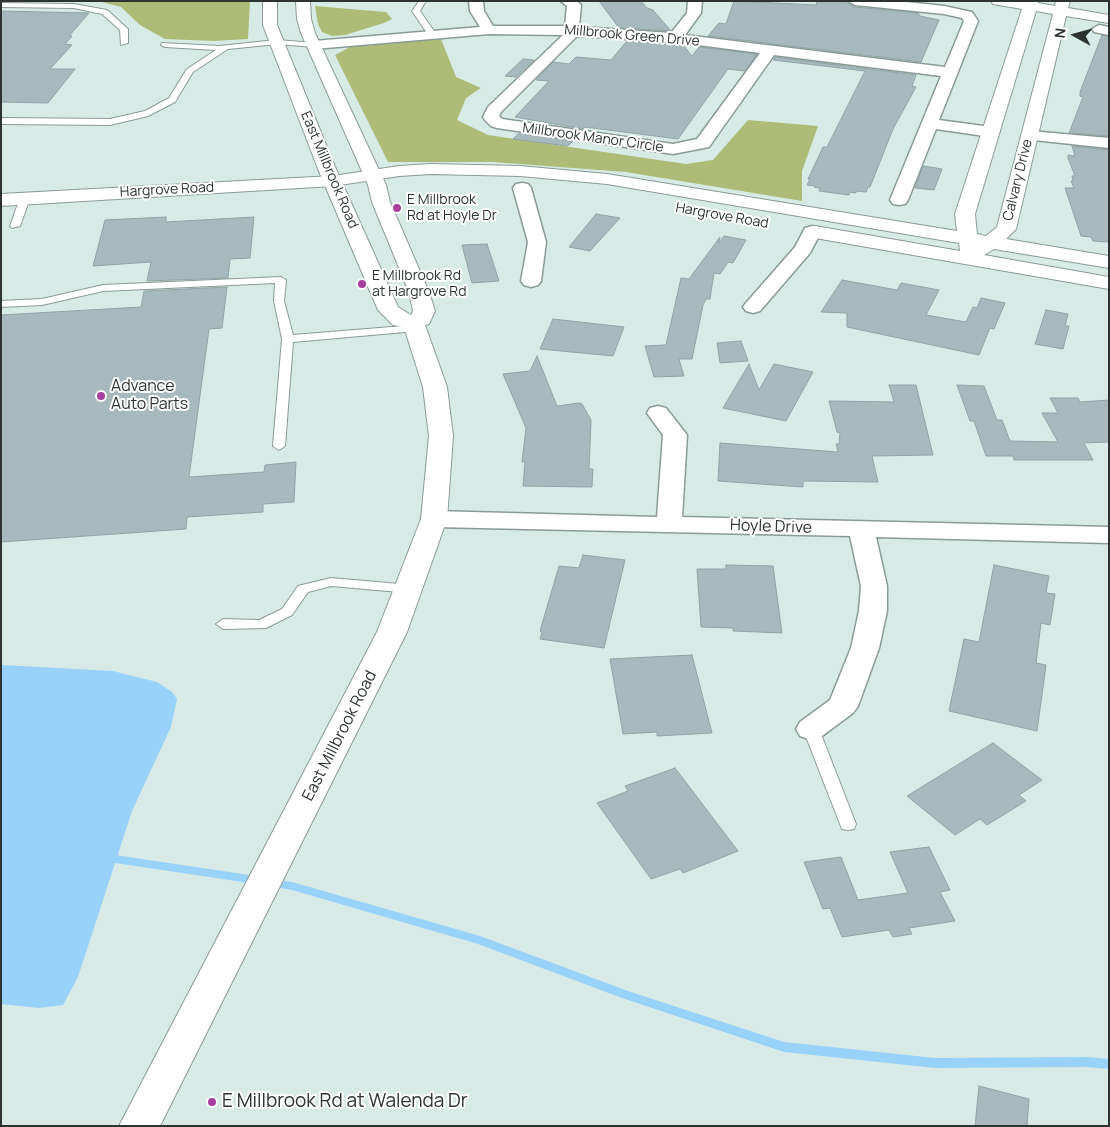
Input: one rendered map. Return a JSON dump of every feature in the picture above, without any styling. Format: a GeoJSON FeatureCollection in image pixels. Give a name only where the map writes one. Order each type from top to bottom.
{"type":"FeatureCollection","features":[{"type":"Feature","properties":{"kind":"street","name":"East Millbrook Road"},"geometry":{"type":"LineString","coordinates":[[139,1126],[354,710],[411,589],[434,518],[439,476],[441,436],[439,409],[430,372],[414,325],[401,320],[390,310],[333,182],[270,26],[270,1]]}},
{"type":"Feature","properties":{"kind":"street"},"geometry":{"type":"LineString","coordinates":[[303,1],[304,19],[314,45],[375,180],[381,202],[424,305],[421,319],[414,325]]}},
{"type":"Feature","properties":{"kind":"street"},"geometry":{"type":"LineString","coordinates":[[476,1],[477,11],[488,30]]}},
{"type":"Feature","properties":{"kind":"street"},"geometry":{"type":"LineString","coordinates":[[568,1],[574,5],[572,30]]}},
{"type":"Feature","properties":{"kind":"street"},"geometry":{"type":"LineString","coordinates":[[855,1],[944,10],[967,15],[971,21],[948,72],[899,200]]}},
{"type":"Feature","properties":{"kind":"street"},"geometry":{"type":"LineString","coordinates":[[998,1],[1063,4],[1109,9]]}},
{"type":"Feature","properties":{"kind":"street"},"geometry":{"type":"LineString","coordinates":[[970,259],[965,214],[1031,4]]}},
{"type":"Feature","properties":{"kind":"street"},"geometry":{"type":"LineString","coordinates":[[1063,4],[1105,26]]}},
{"type":"Feature","properties":{"kind":"street","name":"Calvary Drive"},"geometry":{"type":"LineString","coordinates":[[970,259],[1006,229],[1038,137],[1063,4]]}},
{"type":"Feature","properties":{"kind":"street"},"geometry":{"type":"LineString","coordinates":[[674,38],[690,9]]}},
{"type":"Feature","properties":{"kind":"street","name":"Millbrook Green Drive"},"geometry":{"type":"LineString","coordinates":[[314,45],[488,30],[572,30],[674,38],[948,72]]}},
{"type":"Feature","properties":{"kind":"street","name":"Millbrook Manor Circle"},"geometry":{"type":"LineString","coordinates":[[572,30],[563,44],[494,110],[491,117],[497,123],[673,149],[703,143],[769,51]]}},
{"type":"Feature","properties":{"kind":"street"},"geometry":{"type":"LineString","coordinates":[[929,123],[1038,137]]}},
{"type":"Feature","properties":{"kind":"street","name":"Calvary Drive"},"geometry":{"type":"LineString","coordinates":[[1038,137],[1109,143]]}},
{"type":"Feature","properties":{"kind":"street","name":"Hargrove Road"},"geometry":{"type":"LineString","coordinates":[[1,200],[375,180],[431,169],[520,171],[578,175],[665,188],[1109,262]]}},
{"type":"Feature","properties":{"kind":"street","name":"Hargrove Road"},"geometry":{"type":"LineString","coordinates":[[375,180],[405,188],[522,188],[580,193],[1109,283]]}},
{"type":"Feature","properties":{"kind":"street"},"geometry":{"type":"LineString","coordinates":[[522,188],[537,242],[531,282]]}},
{"type":"Feature","properties":{"kind":"street"},"geometry":{"type":"LineString","coordinates":[[655,205],[665,188]]}},
{"type":"Feature","properties":{"kind":"street"},"geometry":{"type":"LineString","coordinates":[[753,307],[803,249],[812,232]]}},
{"type":"Feature","properties":{"kind":"street"},"geometry":{"type":"LineString","coordinates":[[658,413],[675,435],[669,524]]}},
{"type":"Feature","properties":{"kind":"street","name":"Hoyle Drive"},"geometry":{"type":"LineString","coordinates":[[434,518],[1109,535]]}},
{"type":"Feature","properties":{"kind":"street"},"geometry":{"type":"LineString","coordinates":[[811,729],[843,706],[865,648],[873,611],[874,586],[861,530]]}},
{"type":"Feature","properties":{"kind":"lane"},"geometry":{"type":"LineString","coordinates":[[422,1],[416,11],[432,34]]}},
{"type":"Feature","properties":{"kind":"lane"},"geometry":{"type":"LineString","coordinates":[[1,5],[74,6],[104,12],[124,29],[124,43]]}},
{"type":"Feature","properties":{"kind":"lane"},"geometry":{"type":"LineString","coordinates":[[165,45],[227,48],[314,45]]}},
{"type":"Feature","properties":{"kind":"lane"},"geometry":{"type":"LineString","coordinates":[[204,60],[278,46]]}},
{"type":"Feature","properties":{"kind":"lane"},"geometry":{"type":"LineString","coordinates":[[1,121],[110,122],[148,114],[172,100],[190,71],[204,60],[227,48]]}},
{"type":"Feature","properties":{"kind":"lane"},"geometry":{"type":"LineString","coordinates":[[16,226],[26,198]]}},
{"type":"Feature","properties":{"kind":"lane"},"geometry":{"type":"LineString","coordinates":[[1,304],[42,302],[103,288],[281,280],[279,301],[288,339],[279,446]]}},
{"type":"Feature","properties":{"kind":"lane"},"geometry":{"type":"LineString","coordinates":[[288,339],[414,325]]}},
{"type":"Feature","properties":{"kind":"lane"},"geometry":{"type":"LineString","coordinates":[[223,624],[261,625],[287,612],[303,589],[331,582],[411,589]]}},
{"type":"Feature","properties":{"kind":"lane"},"geometry":{"type":"LineString","coordinates":[[811,729],[848,824]]}},
{"type":"Feature","properties":{"kind":"green space"},"geometry":{"type":"Polygon","coordinates":[[[98,1],[250,1],[248,39],[214,41],[165,39],[140,25],[121,7],[98,1]]]}},
{"type":"Feature","properties":{"kind":"green space"},"geometry":{"type":"Polygon","coordinates":[[[315,6],[386,12],[392,19],[345,35],[332,36],[322,32],[318,24],[315,6]]]}},
{"type":"Feature","properties":{"kind":"green space"},"geometry":{"type":"Polygon","coordinates":[[[441,39],[456,77],[481,88],[466,98],[457,120],[488,135],[686,164],[713,160],[748,120],[818,126],[802,171],[802,201],[626,172],[493,162],[388,162],[335,55],[350,47],[441,39]]]}},
{"type":"Feature","properties":{"kind":"water"},"geometry":{"type":"Polygon","coordinates":[[[1,665],[113,671],[157,682],[172,692],[177,699],[171,727],[132,811],[78,977],[63,1005],[39,1008],[1,1004],[1,665]]]}},
{"type":"Feature","properties":{"kind":"building"},"geometry":{"type":"Polygon","coordinates":[[[599,1],[641,1],[647,8],[653,10],[671,31],[619,28],[599,1]]]}},
{"type":"Feature","properties":{"kind":"building"},"geometry":{"type":"Polygon","coordinates":[[[734,1],[816,5],[817,1],[846,1],[855,7],[918,13],[920,16],[939,20],[921,62],[708,36],[719,23],[726,24],[734,1]]]}},
{"type":"Feature","properties":{"kind":"building"},"geometry":{"type":"Polygon","coordinates":[[[1,11],[89,13],[69,36],[72,36],[65,44],[72,45],[50,69],[75,69],[48,103],[1,102],[1,11]]]}},
{"type":"Feature","properties":{"kind":"building"},"geometry":{"type":"Polygon","coordinates":[[[1102,35],[1109,37],[1109,136],[1069,133],[1083,97],[1080,96],[1080,92],[1102,35]]]}},
{"type":"Feature","properties":{"kind":"building"},"geometry":{"type":"Polygon","coordinates":[[[627,41],[683,45],[692,56],[699,47],[757,54],[745,71],[728,69],[678,139],[585,127],[583,129],[515,117],[549,81],[536,80],[553,62],[569,64],[576,57],[611,60],[627,41]]]}},
{"type":"Feature","properties":{"kind":"building"},"geometry":{"type":"Polygon","coordinates":[[[775,57],[916,75],[912,86],[916,87],[893,129],[870,187],[868,187],[866,192],[850,192],[849,195],[819,191],[820,188],[807,185],[823,147],[827,147],[865,71],[773,60],[775,57]]]}},
{"type":"Feature","properties":{"kind":"building"},"geometry":{"type":"Polygon","coordinates":[[[523,59],[534,60],[516,77],[505,76],[523,59]]]}},
{"type":"Feature","properties":{"kind":"building"},"geometry":{"type":"Polygon","coordinates":[[[519,133],[573,141],[568,146],[513,139],[519,133]]]}},
{"type":"Feature","properties":{"kind":"building"},"geometry":{"type":"Polygon","coordinates":[[[1072,146],[1109,150],[1109,242],[1093,241],[1091,237],[1081,236],[1065,188],[1074,188],[1071,181],[1073,181],[1072,176],[1075,176],[1068,158],[1068,155],[1075,156],[1072,146]]]}},
{"type":"Feature","properties":{"kind":"building"},"geometry":{"type":"Polygon","coordinates":[[[923,166],[942,169],[934,190],[915,188],[923,166]]]}},
{"type":"Feature","properties":{"kind":"building"},"geometry":{"type":"Polygon","coordinates":[[[596,214],[620,218],[590,251],[569,247],[596,214]]]}},
{"type":"Feature","properties":{"kind":"building"},"geometry":{"type":"Polygon","coordinates":[[[166,217],[166,222],[254,217],[250,258],[230,259],[228,278],[147,281],[151,262],[93,266],[105,220],[166,217]]]}},
{"type":"Feature","properties":{"kind":"building"},"geometry":{"type":"Polygon","coordinates":[[[724,236],[746,240],[733,263],[728,262],[720,274],[714,273],[710,299],[706,299],[703,305],[692,359],[679,359],[684,376],[654,377],[645,346],[666,345],[681,278],[689,279],[720,237],[719,243],[724,236]]]}},
{"type":"Feature","properties":{"kind":"building"},"geometry":{"type":"Polygon","coordinates":[[[487,244],[499,281],[472,283],[462,245],[487,244]]]}},
{"type":"Feature","properties":{"kind":"building"},"geometry":{"type":"Polygon","coordinates":[[[842,280],[897,290],[901,283],[939,290],[926,315],[966,322],[973,307],[977,308],[981,298],[1005,303],[994,329],[990,328],[979,355],[847,327],[847,313],[821,312],[842,280]]]}},
{"type":"Feature","properties":{"kind":"building","name":"Advance Auto Parts"},"geometry":{"type":"Polygon","coordinates":[[[227,287],[222,328],[209,329],[189,477],[264,472],[265,465],[296,462],[294,502],[263,504],[263,512],[187,517],[186,529],[1,542],[1,315],[141,307],[144,291],[227,287]]]}},
{"type":"Feature","properties":{"kind":"building"},"geometry":{"type":"Polygon","coordinates":[[[1046,310],[1068,314],[1065,326],[1069,326],[1063,349],[1035,344],[1046,310]]]}},
{"type":"Feature","properties":{"kind":"building"},"geometry":{"type":"Polygon","coordinates":[[[553,319],[624,327],[613,356],[540,349],[553,319]]]}},
{"type":"Feature","properties":{"kind":"building"},"geometry":{"type":"Polygon","coordinates":[[[741,341],[748,361],[720,363],[717,343],[741,341]]]}},
{"type":"Feature","properties":{"kind":"building"},"geometry":{"type":"Polygon","coordinates":[[[537,356],[557,406],[582,404],[591,420],[589,469],[593,469],[592,487],[523,486],[525,462],[522,462],[526,428],[503,374],[530,371],[537,356]]]}},
{"type":"Feature","properties":{"kind":"building"},"geometry":{"type":"Polygon","coordinates":[[[749,364],[759,390],[774,364],[813,372],[786,421],[723,408],[749,364]]]}},
{"type":"Feature","properties":{"kind":"building"},"geometry":{"type":"Polygon","coordinates":[[[889,385],[916,385],[933,455],[872,456],[878,482],[803,481],[803,487],[718,481],[720,443],[838,452],[836,444],[839,444],[840,433],[837,432],[829,401],[894,402],[889,385]]]}},
{"type":"Feature","properties":{"kind":"building"},"geometry":{"type":"Polygon","coordinates":[[[957,385],[984,386],[997,420],[1002,420],[1010,441],[1058,442],[1042,413],[1058,413],[1050,398],[1078,398],[1080,402],[1109,400],[1109,442],[1084,443],[1093,460],[1014,460],[1013,456],[986,456],[974,421],[970,421],[957,385]]]}},
{"type":"Feature","properties":{"kind":"building"},"geometry":{"type":"Polygon","coordinates":[[[583,555],[625,560],[604,648],[540,639],[542,632],[540,631],[559,566],[579,568],[583,555]]]}},
{"type":"Feature","properties":{"kind":"building"},"geometry":{"type":"Polygon","coordinates":[[[726,565],[773,566],[782,633],[733,631],[733,628],[701,627],[697,569],[726,569],[726,565]]]}},
{"type":"Feature","properties":{"kind":"building"},"geometry":{"type":"Polygon","coordinates":[[[994,565],[1049,576],[1046,593],[1055,594],[1050,625],[1041,623],[1036,663],[1046,665],[1037,731],[949,711],[964,639],[979,642],[994,565]]]}},
{"type":"Feature","properties":{"kind":"building"},"geometry":{"type":"Polygon","coordinates":[[[692,655],[712,733],[657,736],[657,732],[623,734],[610,659],[692,655]]]}},
{"type":"Feature","properties":{"kind":"building"},"geometry":{"type":"Polygon","coordinates":[[[993,743],[1042,780],[1019,795],[1026,801],[987,825],[980,819],[955,835],[907,796],[993,743]]]}},
{"type":"Feature","properties":{"kind":"building"},"geometry":{"type":"Polygon","coordinates":[[[675,768],[738,851],[683,873],[680,869],[651,879],[597,803],[628,791],[625,786],[675,768]]]}},
{"type":"Feature","properties":{"kind":"building"},"geometry":{"type":"Polygon","coordinates":[[[929,847],[950,890],[940,892],[955,921],[909,928],[912,934],[893,937],[889,930],[842,937],[830,908],[823,909],[804,862],[841,857],[858,900],[908,893],[890,852],[929,847]]]}},
{"type":"Feature","properties":{"kind":"building"},"geometry":{"type":"Polygon","coordinates":[[[979,1086],[1029,1099],[1027,1126],[975,1126],[979,1086]]]}},
{"type":"Feature","properties":{"kind":"waterway"},"geometry":{"type":"LineString","coordinates":[[115,859],[256,880]]}},
{"type":"Feature","properties":{"kind":"waterway"},"geometry":{"type":"LineString","coordinates":[[272,883],[292,886],[480,940],[626,995],[784,1047],[935,1063],[1086,1062],[1109,1064]]}},
{"type":"Feature","properties":{"kind":"place","name":"E Millbrook Rd at Hoyle Dr"},"geometry":{"type":"Point","coordinates":[397,208]}},
{"type":"Feature","properties":{"kind":"place","name":"E Millbrook Rd at Hargrove Rd"},"geometry":{"type":"Point","coordinates":[362,284]}},
{"type":"Feature","properties":{"kind":"place","name":"Advance Auto Parts"},"geometry":{"type":"Point","coordinates":[101,396]}},
{"type":"Feature","properties":{"kind":"place","name":"E Millbrook Rd at Walenda Dr"},"geometry":{"type":"Point","coordinates":[212,1102]}}]}
